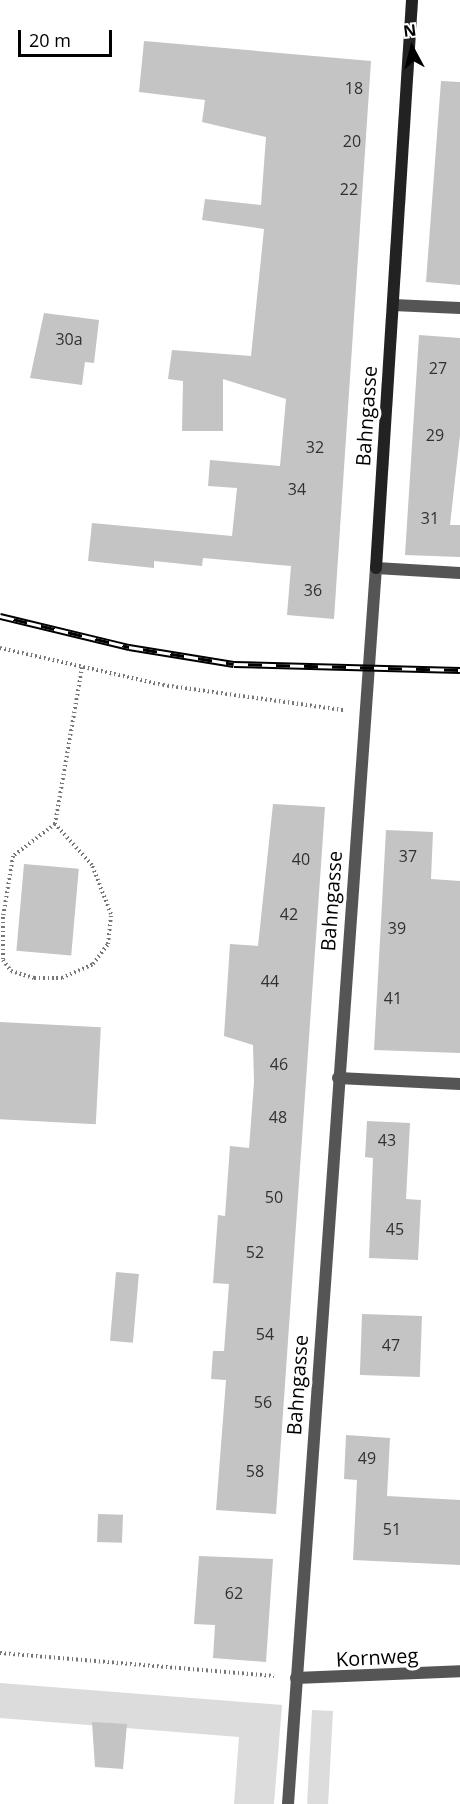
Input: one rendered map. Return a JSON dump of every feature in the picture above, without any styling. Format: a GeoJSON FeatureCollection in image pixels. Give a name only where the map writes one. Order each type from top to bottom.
{"type":"FeatureCollection","features":[{"type":"Feature","properties":{"kind":"street","name":"Bahngasse"},"geometry":{"type":"LineString","coordinates":[[288,1804],[376,568],[412,0]]}},
{"type":"Feature","properties":{"kind":"street"},"geometry":{"type":"LineString","coordinates":[[393,305],[460,308]]}},
{"type":"Feature","properties":{"kind":"street"},"geometry":{"type":"LineString","coordinates":[[376,568],[460,573]]}},
{"type":"Feature","properties":{"kind":"street"},"geometry":{"type":"LineString","coordinates":[[338,1078],[460,1084]]}},
{"type":"Feature","properties":{"kind":"street","name":"Kornweg"},"geometry":{"type":"LineString","coordinates":[[296,1678],[460,1671]]}},
{"type":"Feature","properties":{"kind":"path"},"geometry":{"type":"LineString","coordinates":[[0,648],[163,685],[364,712]]}},
{"type":"Feature","properties":{"kind":"path"},"geometry":{"type":"LineString","coordinates":[[55,824],[92,865],[111,914],[108,944],[93,964],[62,978],[34,978],[11,971],[3,960],[3,917],[14,856],[55,824],[82,667]]}},
{"type":"Feature","properties":{"kind":"path"},"geometry":{"type":"LineString","coordinates":[[0,1653],[296,1678]]}},
{"type":"Feature","properties":{"kind":"shaded area"},"geometry":{"type":"Polygon","coordinates":[[[0,1683],[282,1705],[274,1804],[234,1804],[239,1737],[0,1718],[0,1683]]]}},
{"type":"Feature","properties":{"kind":"shaded area"},"geometry":{"type":"Polygon","coordinates":[[[312,1710],[333,1711],[328,1804],[307,1804],[312,1710]]]}},
{"type":"Feature","properties":{"kind":"building"},"geometry":{"type":"Polygon","coordinates":[[[144,41],[371,61],[334,619],[287,615],[291,566],[203,558],[202,566],[154,561],[154,568],[88,561],[92,523],[232,536],[237,488],[208,486],[210,460],[280,466],[286,399],[223,379],[223,431],[182,431],[183,381],[168,379],[172,350],[251,356],[264,229],[202,220],[205,199],[261,205],[266,137],[202,122],[205,100],[139,92],[144,41]]]}},
{"type":"Feature","properties":{"kind":"building"},"geometry":{"type":"Polygon","coordinates":[[[441,81],[460,82],[460,285],[426,282],[441,81]]]}},
{"type":"Feature","properties":{"kind":"building"},"geometry":{"type":"Polygon","coordinates":[[[44,313],[99,320],[94,363],[85,362],[82,385],[30,378],[44,313]]]}},
{"type":"Feature","properties":{"kind":"building"},"geometry":{"type":"Polygon","coordinates":[[[419,335],[460,338],[460,435],[450,525],[460,525],[460,557],[405,555],[419,335]]]}},
{"type":"Feature","properties":{"kind":"building"},"geometry":{"type":"Polygon","coordinates":[[[273,804],[325,807],[276,1514],[216,1510],[226,1380],[211,1379],[213,1351],[224,1351],[229,1284],[213,1283],[218,1215],[225,1216],[230,1146],[249,1148],[254,1082],[253,1045],[224,1036],[230,944],[258,946],[273,804]]]}},
{"type":"Feature","properties":{"kind":"building"},"geometry":{"type":"Polygon","coordinates":[[[386,830],[433,832],[431,879],[460,881],[460,1053],[374,1050],[386,830]]]}},
{"type":"Feature","properties":{"kind":"building"},"geometry":{"type":"Polygon","coordinates":[[[24,864],[79,869],[71,955],[16,951],[24,864]]]}},
{"type":"Feature","properties":{"kind":"building"},"geometry":{"type":"Polygon","coordinates":[[[0,1022],[101,1027],[96,1124],[0,1119],[0,1022]]]}},
{"type":"Feature","properties":{"kind":"building"},"geometry":{"type":"Polygon","coordinates":[[[367,1121],[410,1123],[406,1199],[421,1200],[418,1260],[369,1258],[373,1158],[365,1157],[367,1121]]]}},
{"type":"Feature","properties":{"kind":"building"},"geometry":{"type":"Polygon","coordinates":[[[116,1272],[139,1274],[133,1343],[110,1341],[116,1272]]]}},
{"type":"Feature","properties":{"kind":"building"},"geometry":{"type":"Polygon","coordinates":[[[362,1314],[422,1316],[420,1377],[360,1375],[362,1314]]]}},
{"type":"Feature","properties":{"kind":"building"},"geometry":{"type":"Polygon","coordinates":[[[346,1435],[390,1438],[387,1496],[460,1500],[460,1565],[353,1560],[357,1480],[344,1479],[346,1435]]]}},
{"type":"Feature","properties":{"kind":"building"},"geometry":{"type":"Polygon","coordinates":[[[98,1514],[123,1515],[122,1543],[97,1542],[98,1514]]]}},
{"type":"Feature","properties":{"kind":"building"},"geometry":{"type":"Polygon","coordinates":[[[199,1556],[273,1559],[266,1662],[213,1658],[215,1625],[194,1624],[199,1556]]]}},
{"type":"Feature","properties":{"kind":"building"},"geometry":{"type":"Polygon","coordinates":[[[92,1722],[127,1724],[123,1769],[95,1767],[92,1722]]]}},
{"type":"Feature","properties":{"kind":"railway"},"geometry":{"type":"LineString","coordinates":[[0,616],[129,647],[234,664],[460,670]]}}]}
